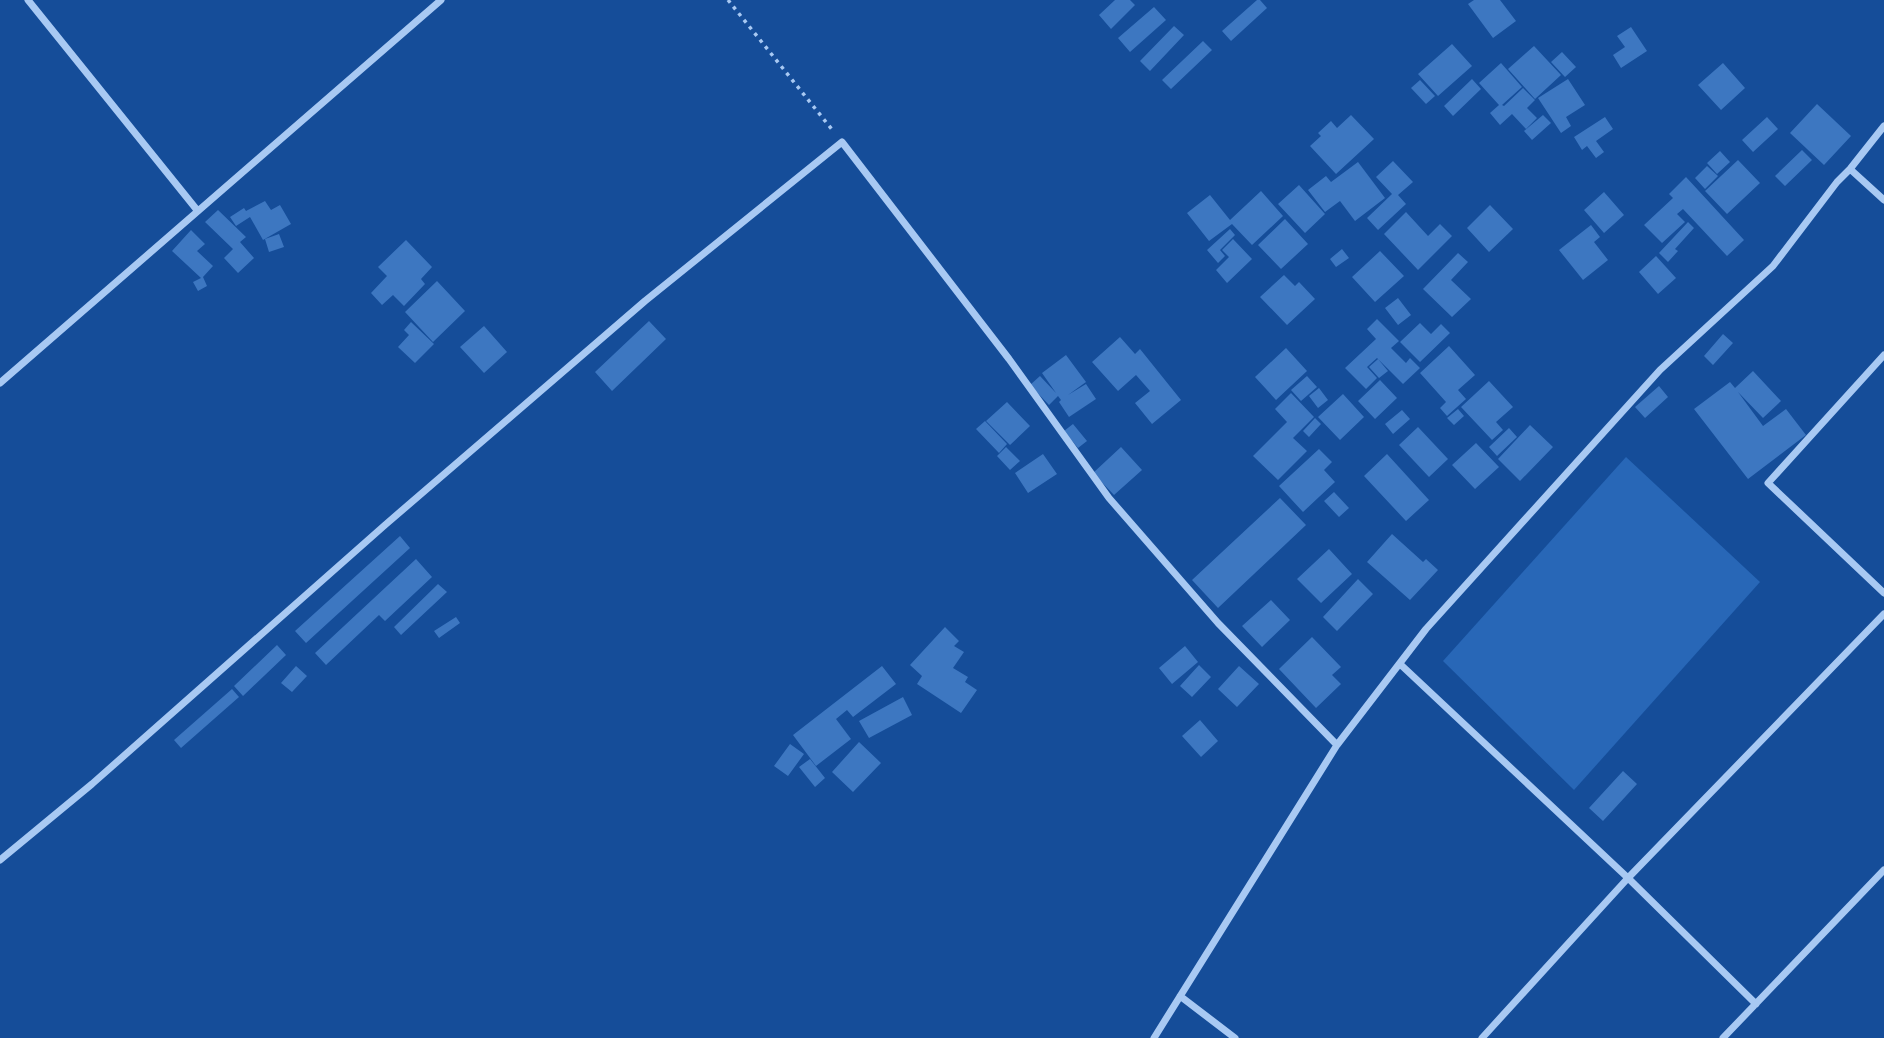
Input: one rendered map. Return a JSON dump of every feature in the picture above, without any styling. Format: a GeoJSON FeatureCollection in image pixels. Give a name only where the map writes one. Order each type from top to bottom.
{"type":"FeatureCollection","features":[{"type":"Feature","properties":{"kind":"street"},"geometry":{"type":"LineString","coordinates":[[28,0],[197,210]]}},
{"type":"Feature","properties":{"kind":"street"},"geometry":{"type":"LineString","coordinates":[[0,383],[440,0]]}},
{"type":"Feature","properties":{"kind":"street"},"geometry":{"type":"LineString","coordinates":[[1154,1038],[1337,745],[1426,629],[1660,370],[1773,266],[1884,126]]}},
{"type":"Feature","properties":{"kind":"street"},"geometry":{"type":"LineString","coordinates":[[0,860],[103,774],[374,534],[645,300],[842,142],[1009,359],[1109,498],[1218,623],[1337,745]]}},
{"type":"Feature","properties":{"kind":"street"},"geometry":{"type":"LineString","coordinates":[[1850,169],[1884,200]]}},
{"type":"Feature","properties":{"kind":"street"},"geometry":{"type":"LineString","coordinates":[[1884,355],[1768,483],[1884,593]]}},
{"type":"Feature","properties":{"kind":"street"},"geometry":{"type":"LineString","coordinates":[[1482,1038],[1628,878],[1884,614]]}},
{"type":"Feature","properties":{"kind":"street"},"geometry":{"type":"LineString","coordinates":[[1400,664],[1628,878],[1756,1004]]}},
{"type":"Feature","properties":{"kind":"street"},"geometry":{"type":"LineString","coordinates":[[1723,1038],[1884,870]]}},
{"type":"Feature","properties":{"kind":"street"},"geometry":{"type":"LineString","coordinates":[[1180,996],[1235,1038]]}},
{"type":"Feature","properties":{"kind":"path"},"geometry":{"type":"LineString","coordinates":[[728,0],[842,142]]}},
{"type":"Feature","properties":{"kind":"shaded area"},"geometry":{"type":"Polygon","coordinates":[[[1626,457],[1760,582],[1574,790],[1443,661],[1626,457]]]}},
{"type":"Feature","properties":{"kind":"building"},"geometry":{"type":"Polygon","coordinates":[[[1115,0],[1130,0],[1135,5],[1111,29],[1099,15],[1115,0]]]}},
{"type":"Feature","properties":{"kind":"building"},"geometry":{"type":"Polygon","coordinates":[[[1257,0],[1267,8],[1231,41],[1222,31],[1257,0]]]}},
{"type":"Feature","properties":{"kind":"building"},"geometry":{"type":"Polygon","coordinates":[[[1474,0],[1500,0],[1516,21],[1493,38],[1468,4],[1474,0]]]}},
{"type":"Feature","properties":{"kind":"building"},"geometry":{"type":"Polygon","coordinates":[[[1154,7],[1166,20],[1130,52],[1118,38],[1154,7]]]}},
{"type":"Feature","properties":{"kind":"building"},"geometry":{"type":"Polygon","coordinates":[[[1174,26],[1184,35],[1150,71],[1140,61],[1174,26]]]}},
{"type":"Feature","properties":{"kind":"building"},"geometry":{"type":"Polygon","coordinates":[[[1631,27],[1647,51],[1621,68],[1613,55],[1625,47],[1617,36],[1631,27]]]}},
{"type":"Feature","properties":{"kind":"building"},"geometry":{"type":"Polygon","coordinates":[[[1203,41],[1212,50],[1171,89],[1162,80],[1203,41]]]}},
{"type":"Feature","properties":{"kind":"building"},"geometry":{"type":"Polygon","coordinates":[[[1452,44],[1472,66],[1438,96],[1418,74],[1452,44]]]}},
{"type":"Feature","properties":{"kind":"building"},"geometry":{"type":"Polygon","coordinates":[[[1534,46],[1561,75],[1535,99],[1508,69],[1534,46]]]}},
{"type":"Feature","properties":{"kind":"building"},"geometry":{"type":"Polygon","coordinates":[[[1562,52],[1576,67],[1565,77],[1551,62],[1562,52]]]}},
{"type":"Feature","properties":{"kind":"building"},"geometry":{"type":"Polygon","coordinates":[[[1501,63],[1522,87],[1502,105],[1523,88],[1535,100],[1527,108],[1537,118],[1526,129],[1512,114],[1500,125],[1490,113],[1499,105],[1479,83],[1501,63]]]}},
{"type":"Feature","properties":{"kind":"building"},"geometry":{"type":"Polygon","coordinates":[[[1723,63],[1745,88],[1721,110],[1698,85],[1723,63]]]}},
{"type":"Feature","properties":{"kind":"building"},"geometry":{"type":"Polygon","coordinates":[[[1472,79],[1481,89],[1453,116],[1444,106],[1472,79]]]}},
{"type":"Feature","properties":{"kind":"building"},"geometry":{"type":"Polygon","coordinates":[[[1568,79],[1585,105],[1566,117],[1571,126],[1561,133],[1538,98],[1568,79]]]}},
{"type":"Feature","properties":{"kind":"building"},"geometry":{"type":"Polygon","coordinates":[[[1420,80],[1435,96],[1426,104],[1411,88],[1420,80]]]}},
{"type":"Feature","properties":{"kind":"building"},"geometry":{"type":"Polygon","coordinates":[[[1817,104],[1851,136],[1824,165],[1790,133],[1817,104]]]}},
{"type":"Feature","properties":{"kind":"building"},"geometry":{"type":"Polygon","coordinates":[[[1351,115],[1374,139],[1336,174],[1310,146],[1321,136],[1318,133],[1331,121],[1337,128],[1351,115]]]}},
{"type":"Feature","properties":{"kind":"building"},"geometry":{"type":"Polygon","coordinates":[[[1543,115],[1551,123],[1532,140],[1524,131],[1543,115]]]}},
{"type":"Feature","properties":{"kind":"building"},"geometry":{"type":"Polygon","coordinates":[[[1605,117],[1613,129],[1596,141],[1604,152],[1596,158],[1587,146],[1582,150],[1574,137],[1605,117]]]}},
{"type":"Feature","properties":{"kind":"building"},"geometry":{"type":"Polygon","coordinates":[[[1767,117],[1778,129],[1753,152],[1742,140],[1767,117]]]}},
{"type":"Feature","properties":{"kind":"building"},"geometry":{"type":"Polygon","coordinates":[[[1802,150],[1812,160],[1785,186],[1775,176],[1802,150]]]}},
{"type":"Feature","properties":{"kind":"building"},"geometry":{"type":"Polygon","coordinates":[[[1720,151],[1730,162],[1717,174],[1707,163],[1720,151]]]}},
{"type":"Feature","properties":{"kind":"building"},"geometry":{"type":"Polygon","coordinates":[[[1738,160],[1760,183],[1727,214],[1705,191],[1738,160]]]}},
{"type":"Feature","properties":{"kind":"building"},"geometry":{"type":"Polygon","coordinates":[[[1393,161],[1413,182],[1398,195],[1406,204],[1378,230],[1367,218],[1392,194],[1376,177],[1393,161]]]}},
{"type":"Feature","properties":{"kind":"building"},"geometry":{"type":"Polygon","coordinates":[[[1358,162],[1385,198],[1355,221],[1340,201],[1325,212],[1308,190],[1326,176],[1331,182],[1358,162]]]}},
{"type":"Feature","properties":{"kind":"building"},"geometry":{"type":"Polygon","coordinates":[[[1707,166],[1718,176],[1705,189],[1695,178],[1707,166]]]}},
{"type":"Feature","properties":{"kind":"building"},"geometry":{"type":"Polygon","coordinates":[[[1686,177],[1744,240],[1727,256],[1683,209],[1677,214],[1685,222],[1662,243],[1644,225],[1673,198],[1669,194],[1686,177]]]}},
{"type":"Feature","properties":{"kind":"building"},"geometry":{"type":"Polygon","coordinates":[[[1299,185],[1325,214],[1305,233],[1278,204],[1299,185]]]}},
{"type":"Feature","properties":{"kind":"building"},"geometry":{"type":"Polygon","coordinates":[[[1261,191],[1283,216],[1252,245],[1232,224],[1209,241],[1187,213],[1210,195],[1230,220],[1261,191]]]}},
{"type":"Feature","properties":{"kind":"building"},"geometry":{"type":"Polygon","coordinates":[[[1604,192],[1624,215],[1604,233],[1584,210],[1604,192]]]}},
{"type":"Feature","properties":{"kind":"building"},"geometry":{"type":"Polygon","coordinates":[[[265,201],[271,210],[280,205],[291,224],[263,240],[250,217],[236,226],[230,217],[244,208],[246,211],[265,201]]]}},
{"type":"Feature","properties":{"kind":"building"},"geometry":{"type":"Polygon","coordinates":[[[1490,205],[1513,229],[1489,252],[1467,228],[1490,205]]]}},
{"type":"Feature","properties":{"kind":"building"},"geometry":{"type":"Polygon","coordinates":[[[218,210],[246,237],[240,242],[254,258],[238,273],[224,258],[233,249],[205,222],[218,210]]]}},
{"type":"Feature","properties":{"kind":"building"},"geometry":{"type":"Polygon","coordinates":[[[1406,212],[1428,236],[1440,224],[1452,236],[1418,270],[1384,234],[1406,212]]]}},
{"type":"Feature","properties":{"kind":"building"},"geometry":{"type":"Polygon","coordinates":[[[1285,219],[1308,244],[1281,269],[1258,245],[1285,219]]]}},
{"type":"Feature","properties":{"kind":"building"},"geometry":{"type":"Polygon","coordinates":[[[1688,222],[1694,228],[1675,249],[1678,251],[1668,262],[1659,253],[1688,222]]]}},
{"type":"Feature","properties":{"kind":"building"},"geometry":{"type":"Polygon","coordinates":[[[1591,225],[1600,237],[1594,242],[1608,260],[1583,280],[1559,250],[1591,225]]]}},
{"type":"Feature","properties":{"kind":"building"},"geometry":{"type":"Polygon","coordinates":[[[1230,229],[1235,235],[1220,250],[1225,256],[1218,263],[1207,250],[1230,229]]]}},
{"type":"Feature","properties":{"kind":"building"},"geometry":{"type":"Polygon","coordinates":[[[191,230],[205,244],[197,251],[213,266],[203,277],[207,286],[198,291],[193,282],[201,278],[172,251],[191,230]]]}},
{"type":"Feature","properties":{"kind":"building"},"geometry":{"type":"Polygon","coordinates":[[[279,234],[284,247],[269,252],[265,239],[279,234]]]}},
{"type":"Feature","properties":{"kind":"building"},"geometry":{"type":"Polygon","coordinates":[[[1233,239],[1252,259],[1227,283],[1216,270],[1229,257],[1222,250],[1233,239]]]}},
{"type":"Feature","properties":{"kind":"building"},"geometry":{"type":"Polygon","coordinates":[[[406,240],[432,267],[421,279],[425,284],[404,306],[393,295],[382,305],[371,293],[387,276],[378,267],[406,240]]]}},
{"type":"Feature","properties":{"kind":"building"},"geometry":{"type":"Polygon","coordinates":[[[1342,249],[1349,258],[1336,267],[1330,259],[1342,249]]]}},
{"type":"Feature","properties":{"kind":"building"},"geometry":{"type":"Polygon","coordinates":[[[1380,251],[1404,276],[1375,302],[1352,277],[1380,251]]]}},
{"type":"Feature","properties":{"kind":"building"},"geometry":{"type":"Polygon","coordinates":[[[1458,253],[1468,262],[1451,280],[1471,299],[1452,317],[1423,289],[1458,253]]]}},
{"type":"Feature","properties":{"kind":"building"},"geometry":{"type":"Polygon","coordinates":[[[1656,256],[1676,278],[1658,294],[1639,272],[1656,256]]]}},
{"type":"Feature","properties":{"kind":"building"},"geometry":{"type":"Polygon","coordinates":[[[1284,275],[1295,286],[1299,282],[1315,299],[1287,325],[1260,297],[1284,275]]]}},
{"type":"Feature","properties":{"kind":"building"},"geometry":{"type":"Polygon","coordinates":[[[437,281],[465,311],[433,342],[405,312],[437,281]]]}},
{"type":"Feature","properties":{"kind":"building"},"geometry":{"type":"Polygon","coordinates":[[[1398,298],[1411,315],[1398,325],[1385,308],[1398,298]]]}},
{"type":"Feature","properties":{"kind":"building"},"geometry":{"type":"Polygon","coordinates":[[[1377,319],[1399,341],[1391,348],[1406,363],[1410,358],[1420,368],[1403,384],[1377,358],[1367,367],[1377,378],[1366,389],[1345,368],[1376,339],[1367,329],[1377,319]]]}},
{"type":"Feature","properties":{"kind":"building"},"geometry":{"type":"Polygon","coordinates":[[[649,321],[666,339],[612,391],[595,372],[649,321]]]}},
{"type":"Feature","properties":{"kind":"building"},"geometry":{"type":"Polygon","coordinates":[[[411,322],[434,344],[415,363],[398,347],[409,335],[404,330],[411,322]]]}},
{"type":"Feature","properties":{"kind":"building"},"geometry":{"type":"Polygon","coordinates":[[[1420,323],[1431,334],[1441,324],[1450,333],[1420,362],[1400,342],[1420,323]]]}},
{"type":"Feature","properties":{"kind":"building"},"geometry":{"type":"Polygon","coordinates":[[[484,326],[507,352],[484,373],[460,347],[484,326]]]}},
{"type":"Feature","properties":{"kind":"building"},"geometry":{"type":"Polygon","coordinates":[[[1723,334],[1733,343],[1713,365],[1704,356],[1723,334]]]}},
{"type":"Feature","properties":{"kind":"building"},"geometry":{"type":"Polygon","coordinates":[[[1120,337],[1135,354],[1140,349],[1181,400],[1152,424],[1135,403],[1150,391],[1136,375],[1118,391],[1092,362],[1120,337]]]}},
{"type":"Feature","properties":{"kind":"building"},"geometry":{"type":"Polygon","coordinates":[[[1449,346],[1475,375],[1458,390],[1466,399],[1447,416],[1440,408],[1446,402],[1420,373],[1449,346]]]}},
{"type":"Feature","properties":{"kind":"building"},"geometry":{"type":"Polygon","coordinates":[[[1286,348],[1307,371],[1276,400],[1255,377],[1286,348]]]}},
{"type":"Feature","properties":{"kind":"building"},"geometry":{"type":"Polygon","coordinates":[[[1066,355],[1086,382],[1068,395],[1086,384],[1096,399],[1069,417],[1058,396],[1049,405],[1030,385],[1040,376],[1056,393],[1042,373],[1066,355]]]}},
{"type":"Feature","properties":{"kind":"building"},"geometry":{"type":"Polygon","coordinates":[[[1378,359],[1388,371],[1379,378],[1369,367],[1378,359]]]}},
{"type":"Feature","properties":{"kind":"building"},"geometry":{"type":"Polygon","coordinates":[[[1753,371],[1781,401],[1763,418],[1738,392],[1763,426],[1786,409],[1806,435],[1748,479],[1694,409],[1730,382],[1735,388],[1753,371]]]}},
{"type":"Feature","properties":{"kind":"building"},"geometry":{"type":"Polygon","coordinates":[[[1307,376],[1317,387],[1301,401],[1291,390],[1307,376]]]}},
{"type":"Feature","properties":{"kind":"building"},"geometry":{"type":"Polygon","coordinates":[[[1380,380],[1397,398],[1375,419],[1358,401],[1380,380]]]}},
{"type":"Feature","properties":{"kind":"building"},"geometry":{"type":"Polygon","coordinates":[[[1489,381],[1513,407],[1496,422],[1503,430],[1492,440],[1461,407],[1489,381]]]}},
{"type":"Feature","properties":{"kind":"building"},"geometry":{"type":"Polygon","coordinates":[[[1659,386],[1668,397],[1645,418],[1635,407],[1659,386]]]}},
{"type":"Feature","properties":{"kind":"building"},"geometry":{"type":"Polygon","coordinates":[[[1319,388],[1328,400],[1318,408],[1309,396],[1319,388]]]}},
{"type":"Feature","properties":{"kind":"building"},"geometry":{"type":"Polygon","coordinates":[[[1291,393],[1314,417],[1293,438],[1307,451],[1278,480],[1253,456],[1287,422],[1275,409],[1291,393]]]}},
{"type":"Feature","properties":{"kind":"building"},"geometry":{"type":"Polygon","coordinates":[[[1343,394],[1364,417],[1340,440],[1318,417],[1343,394]]]}},
{"type":"Feature","properties":{"kind":"building"},"geometry":{"type":"Polygon","coordinates":[[[1007,402],[1030,426],[1010,445],[986,421],[1007,402]]]}},
{"type":"Feature","properties":{"kind":"building"},"geometry":{"type":"Polygon","coordinates":[[[1458,409],[1464,416],[1454,425],[1447,418],[1458,409]]]}},
{"type":"Feature","properties":{"kind":"building"},"geometry":{"type":"Polygon","coordinates":[[[1402,410],[1410,419],[1393,434],[1385,424],[1402,410]]]}},
{"type":"Feature","properties":{"kind":"building"},"geometry":{"type":"Polygon","coordinates":[[[1315,418],[1321,424],[1309,437],[1303,431],[1315,418]]]}},
{"type":"Feature","properties":{"kind":"building"},"geometry":{"type":"Polygon","coordinates":[[[985,421],[1007,444],[999,453],[976,429],[985,421]]]}},
{"type":"Feature","properties":{"kind":"building"},"geometry":{"type":"Polygon","coordinates":[[[1073,424],[1087,441],[1078,448],[1064,431],[1073,424]]]}},
{"type":"Feature","properties":{"kind":"building"},"geometry":{"type":"Polygon","coordinates":[[[1530,425],[1553,447],[1520,481],[1498,459],[1530,425]]]}},
{"type":"Feature","properties":{"kind":"building"},"geometry":{"type":"Polygon","coordinates":[[[1418,427],[1448,459],[1429,477],[1399,445],[1418,427]]]}},
{"type":"Feature","properties":{"kind":"building"},"geometry":{"type":"Polygon","coordinates":[[[1509,428],[1517,437],[1497,456],[1489,447],[1509,428]]]}},
{"type":"Feature","properties":{"kind":"building"},"geometry":{"type":"Polygon","coordinates":[[[1476,443],[1499,467],[1475,489],[1452,465],[1476,443]]]}},
{"type":"Feature","properties":{"kind":"building"},"geometry":{"type":"Polygon","coordinates":[[[1006,447],[1020,461],[1010,470],[997,456],[1006,447]]]}},
{"type":"Feature","properties":{"kind":"building"},"geometry":{"type":"Polygon","coordinates":[[[1121,447],[1142,470],[1114,495],[1093,473],[1121,447]]]}},
{"type":"Feature","properties":{"kind":"building"},"geometry":{"type":"Polygon","coordinates":[[[1319,449],[1332,462],[1324,470],[1335,482],[1303,512],[1279,486],[1319,449]]]}},
{"type":"Feature","properties":{"kind":"building"},"geometry":{"type":"Polygon","coordinates":[[[1043,454],[1057,474],[1028,493],[1015,473],[1043,454]]]}},
{"type":"Feature","properties":{"kind":"building"},"geometry":{"type":"Polygon","coordinates":[[[1387,454],[1429,500],[1406,521],[1364,476],[1387,454]]]}},
{"type":"Feature","properties":{"kind":"building"},"geometry":{"type":"Polygon","coordinates":[[[1334,492],[1349,508],[1339,517],[1324,501],[1334,492]]]}},
{"type":"Feature","properties":{"kind":"building"},"geometry":{"type":"Polygon","coordinates":[[[1280,498],[1306,525],[1218,608],[1192,580],[1280,498]]]}},
{"type":"Feature","properties":{"kind":"building"},"geometry":{"type":"Polygon","coordinates":[[[1392,534],[1423,562],[1426,559],[1438,570],[1410,600],[1367,562],[1392,534]]]}},
{"type":"Feature","properties":{"kind":"building"},"geometry":{"type":"Polygon","coordinates":[[[400,536],[410,548],[306,643],[295,631],[400,536]]]}},
{"type":"Feature","properties":{"kind":"building"},"geometry":{"type":"Polygon","coordinates":[[[1329,549],[1352,574],[1321,603],[1297,579],[1329,549]]]}},
{"type":"Feature","properties":{"kind":"building"},"geometry":{"type":"Polygon","coordinates":[[[416,559],[432,577],[385,621],[379,615],[326,665],[315,653],[416,559]]]}},
{"type":"Feature","properties":{"kind":"building"},"geometry":{"type":"Polygon","coordinates":[[[1358,579],[1373,594],[1337,631],[1323,617],[1358,579]]]}},
{"type":"Feature","properties":{"kind":"building"},"geometry":{"type":"Polygon","coordinates":[[[438,584],[447,592],[401,635],[394,627],[438,584]]]}},
{"type":"Feature","properties":{"kind":"building"},"geometry":{"type":"Polygon","coordinates":[[[1271,600],[1290,620],[1262,647],[1242,626],[1271,600]]]}},
{"type":"Feature","properties":{"kind":"building"},"geometry":{"type":"Polygon","coordinates":[[[456,617],[460,623],[439,638],[434,631],[456,617]]]}},
{"type":"Feature","properties":{"kind":"building"},"geometry":{"type":"Polygon","coordinates":[[[945,627],[959,641],[954,646],[964,652],[953,668],[968,677],[965,682],[977,690],[961,713],[917,684],[922,676],[910,665],[945,627]]]}},
{"type":"Feature","properties":{"kind":"building"},"geometry":{"type":"Polygon","coordinates":[[[1312,637],[1341,667],[1332,675],[1341,684],[1316,708],[1279,669],[1312,637]]]}},
{"type":"Feature","properties":{"kind":"building"},"geometry":{"type":"Polygon","coordinates":[[[277,645],[286,655],[243,696],[234,686],[277,645]]]}},
{"type":"Feature","properties":{"kind":"building"},"geometry":{"type":"Polygon","coordinates":[[[1185,646],[1198,662],[1172,684],[1159,668],[1185,646]]]}},
{"type":"Feature","properties":{"kind":"building"},"geometry":{"type":"Polygon","coordinates":[[[1199,665],[1211,677],[1192,697],[1180,686],[1199,665]]]}},
{"type":"Feature","properties":{"kind":"building"},"geometry":{"type":"Polygon","coordinates":[[[296,666],[307,676],[292,692],[281,683],[296,666]]]}},
{"type":"Feature","properties":{"kind":"building"},"geometry":{"type":"Polygon","coordinates":[[[882,666],[896,684],[853,717],[847,710],[836,719],[851,739],[816,766],[793,735],[882,666]]]}},
{"type":"Feature","properties":{"kind":"building"},"geometry":{"type":"Polygon","coordinates":[[[1239,666],[1259,684],[1237,707],[1218,689],[1239,666]]]}},
{"type":"Feature","properties":{"kind":"building"},"geometry":{"type":"Polygon","coordinates":[[[232,689],[239,697],[181,748],[174,740],[232,689]]]}},
{"type":"Feature","properties":{"kind":"building"},"geometry":{"type":"Polygon","coordinates":[[[903,697],[912,715],[869,738],[859,721],[903,697]]]}},
{"type":"Feature","properties":{"kind":"building"},"geometry":{"type":"Polygon","coordinates":[[[1200,720],[1218,741],[1201,757],[1182,736],[1200,720]]]}},
{"type":"Feature","properties":{"kind":"building"},"geometry":{"type":"Polygon","coordinates":[[[859,742],[881,763],[853,792],[832,772],[859,742]]]}},
{"type":"Feature","properties":{"kind":"building"},"geometry":{"type":"Polygon","coordinates":[[[790,744],[804,754],[788,776],[774,766],[790,744]]]}},
{"type":"Feature","properties":{"kind":"building"},"geometry":{"type":"Polygon","coordinates":[[[810,759],[825,778],[815,787],[799,767],[810,759]]]}},
{"type":"Feature","properties":{"kind":"building"},"geometry":{"type":"Polygon","coordinates":[[[1623,771],[1637,784],[1603,821],[1589,808],[1623,771]]]}}]}
